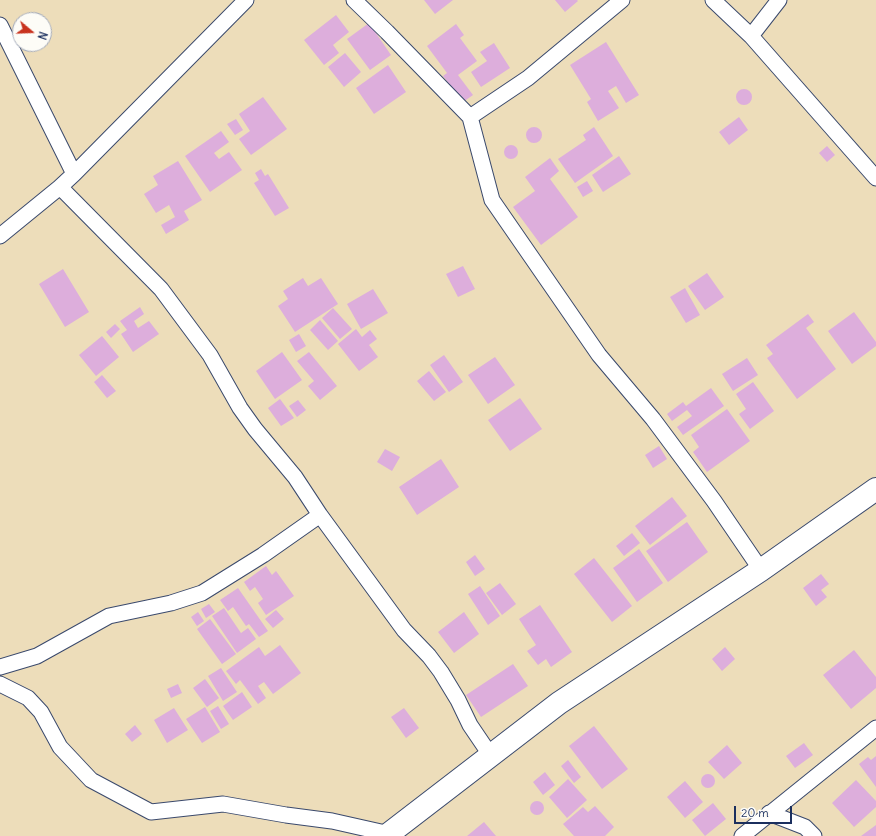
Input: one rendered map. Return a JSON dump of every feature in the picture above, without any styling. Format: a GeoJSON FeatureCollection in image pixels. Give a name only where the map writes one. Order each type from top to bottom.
{"type":"FeatureCollection","features":[{"type":"Feature","properties":{"kind":"main road"},"geometry":{"type":"LineString","coordinates":[[388,835],[559,704],[761,570],[876,489]]}},
{"type":"Feature","properties":{"kind":"street"},"geometry":{"type":"LineString","coordinates":[[0,236],[74,174],[246,0]]}},
{"type":"Feature","properties":{"kind":"street"},"geometry":{"type":"LineString","coordinates":[[354,0],[470,117],[492,200],[599,355],[658,425],[714,501],[761,570]]}},
{"type":"Feature","properties":{"kind":"street"},"geometry":{"type":"LineString","coordinates":[[470,117],[528,78],[622,0]]}},
{"type":"Feature","properties":{"kind":"street"},"geometry":{"type":"LineString","coordinates":[[713,0],[751,36],[876,178]]}},
{"type":"Feature","properties":{"kind":"street"},"geometry":{"type":"LineString","coordinates":[[751,36],[779,0]]}},
{"type":"Feature","properties":{"kind":"street"},"geometry":{"type":"LineString","coordinates":[[0,25],[74,174]]}},
{"type":"Feature","properties":{"kind":"street"},"geometry":{"type":"LineString","coordinates":[[60,187],[161,289],[210,355],[240,408],[251,424],[295,477],[320,515],[404,630],[429,656],[441,672],[458,700],[470,725],[491,756]]}},
{"type":"Feature","properties":{"kind":"street"},"geometry":{"type":"LineString","coordinates":[[0,667],[37,656],[109,616],[171,603],[202,593],[263,555],[320,515]]}},
{"type":"Feature","properties":{"kind":"street"},"geometry":{"type":"LineString","coordinates":[[0,684],[28,698],[41,712],[60,747],[91,780],[151,812],[223,804],[332,821],[388,835]]}},
{"type":"Feature","properties":{"kind":"street"},"geometry":{"type":"LineString","coordinates":[[742,836],[876,728]]}},
{"type":"Feature","properties":{"kind":"street"},"geometry":{"type":"LineString","coordinates":[[769,814],[805,827],[814,836]]}},
{"type":"Feature","properties":{"kind":"building"},"geometry":{"type":"Polygon","coordinates":[[[424,0],[453,0],[435,14],[424,0]]]}},
{"type":"Feature","properties":{"kind":"building"},"geometry":{"type":"Polygon","coordinates":[[[555,0],[577,0],[578,1],[565,12],[555,0]]]}},
{"type":"Feature","properties":{"kind":"building"},"geometry":{"type":"Polygon","coordinates":[[[336,15],[349,32],[333,45],[339,53],[324,65],[304,40],[336,15]]]}},
{"type":"Feature","properties":{"kind":"building"},"geometry":{"type":"Polygon","coordinates":[[[369,23],[391,55],[370,70],[347,39],[369,23]]]}},
{"type":"Feature","properties":{"kind":"building"},"geometry":{"type":"Polygon","coordinates":[[[456,24],[464,35],[460,38],[477,61],[458,75],[473,95],[463,102],[443,76],[447,73],[427,46],[456,24]]]}},
{"type":"Feature","properties":{"kind":"building"},"geometry":{"type":"Polygon","coordinates":[[[606,42],[639,95],[626,103],[616,86],[608,91],[619,108],[598,121],[587,102],[591,99],[570,65],[606,42]]]}},
{"type":"Feature","properties":{"kind":"building"},"geometry":{"type":"Polygon","coordinates":[[[494,43],[510,68],[481,87],[471,72],[487,61],[480,52],[494,43]]]}},
{"type":"Feature","properties":{"kind":"building"},"geometry":{"type":"Polygon","coordinates":[[[345,53],[361,72],[344,87],[328,67],[345,53]]]}},
{"type":"Feature","properties":{"kind":"building"},"geometry":{"type":"Polygon","coordinates":[[[388,65],[406,92],[374,114],[356,88],[388,65]]]}},
{"type":"Feature","properties":{"kind":"building"},"geometry":{"type":"Polygon","coordinates":[[[744,89],[750,91],[752,97],[750,103],[744,105],[738,103],[736,97],[738,91],[744,89]]]}},
{"type":"Feature","properties":{"kind":"building"},"geometry":{"type":"Polygon","coordinates":[[[263,97],[287,129],[251,155],[239,139],[250,131],[239,114],[263,97]]]}},
{"type":"Feature","properties":{"kind":"building"},"geometry":{"type":"Polygon","coordinates":[[[739,117],[748,130],[729,145],[719,132],[739,117]]]}},
{"type":"Feature","properties":{"kind":"building"},"geometry":{"type":"Polygon","coordinates":[[[236,119],[243,130],[235,135],[227,124],[236,119]]]}},
{"type":"Feature","properties":{"kind":"building"},"geometry":{"type":"Polygon","coordinates":[[[534,127],[540,129],[542,135],[540,141],[534,143],[528,141],[526,135],[528,129],[534,127]]]}},
{"type":"Feature","properties":{"kind":"building"},"geometry":{"type":"Polygon","coordinates":[[[594,127],[613,156],[575,183],[558,159],[586,140],[583,135],[594,127]]]}},
{"type":"Feature","properties":{"kind":"building"},"geometry":{"type":"Polygon","coordinates":[[[221,131],[229,142],[214,153],[219,159],[229,152],[242,170],[210,192],[185,156],[221,131]]]}},
{"type":"Feature","properties":{"kind":"building"},"geometry":{"type":"Polygon","coordinates":[[[508,145],[514,145],[518,149],[518,155],[514,159],[508,159],[504,155],[504,149],[508,145]]]}},
{"type":"Feature","properties":{"kind":"building"},"geometry":{"type":"Polygon","coordinates":[[[827,146],[835,155],[827,162],[819,153],[827,146]]]}},
{"type":"Feature","properties":{"kind":"building"},"geometry":{"type":"Polygon","coordinates":[[[619,156],[631,174],[603,192],[592,175],[619,156]]]}},
{"type":"Feature","properties":{"kind":"building"},"geometry":{"type":"Polygon","coordinates":[[[550,158],[559,171],[550,179],[578,217],[541,245],[513,207],[535,191],[525,177],[550,158]]]}},
{"type":"Feature","properties":{"kind":"building"},"geometry":{"type":"Polygon","coordinates":[[[178,161],[202,200],[184,211],[189,220],[166,234],[161,225],[175,217],[169,205],[156,213],[144,194],[158,185],[153,176],[178,161]]]}},
{"type":"Feature","properties":{"kind":"building"},"geometry":{"type":"Polygon","coordinates":[[[261,169],[265,176],[268,174],[289,208],[275,216],[254,183],[259,180],[255,173],[261,169]]]}},
{"type":"Feature","properties":{"kind":"building"},"geometry":{"type":"Polygon","coordinates":[[[587,181],[593,191],[583,197],[577,187],[587,181]]]}},
{"type":"Feature","properties":{"kind":"building"},"geometry":{"type":"Polygon","coordinates":[[[463,266],[475,289],[458,297],[446,274],[463,266]]]}},
{"type":"Feature","properties":{"kind":"building"},"geometry":{"type":"Polygon","coordinates":[[[63,269],[89,312],[65,327],[39,284],[63,269]]]}},
{"type":"Feature","properties":{"kind":"building"},"geometry":{"type":"Polygon","coordinates":[[[707,273],[724,297],[705,310],[688,286],[707,273]]]}},
{"type":"Feature","properties":{"kind":"building"},"geometry":{"type":"Polygon","coordinates":[[[303,278],[308,286],[321,278],[338,304],[295,332],[278,306],[288,299],[283,291],[303,278]]]}},
{"type":"Feature","properties":{"kind":"building"},"geometry":{"type":"Polygon","coordinates":[[[685,288],[700,315],[686,323],[670,297],[685,288]]]}},
{"type":"Feature","properties":{"kind":"building"},"geometry":{"type":"Polygon","coordinates":[[[373,289],[388,313],[361,329],[347,304],[373,289]]]}},
{"type":"Feature","properties":{"kind":"building"},"geometry":{"type":"Polygon","coordinates":[[[140,307],[144,314],[134,321],[138,328],[149,321],[159,334],[133,352],[121,334],[127,330],[120,321],[140,307]]]}},
{"type":"Feature","properties":{"kind":"building"},"geometry":{"type":"Polygon","coordinates":[[[333,308],[352,329],[340,339],[322,318],[333,308]]]}},
{"type":"Feature","properties":{"kind":"building"},"geometry":{"type":"Polygon","coordinates":[[[854,312],[876,342],[876,346],[852,364],[828,331],[854,312]]]}},
{"type":"Feature","properties":{"kind":"building"},"geometry":{"type":"Polygon","coordinates":[[[808,314],[814,322],[806,328],[836,369],[797,399],[767,358],[773,354],[766,345],[808,314]]]}},
{"type":"Feature","properties":{"kind":"building"},"geometry":{"type":"Polygon","coordinates":[[[320,320],[338,341],[328,350],[310,330],[320,320]]]}},
{"type":"Feature","properties":{"kind":"building"},"geometry":{"type":"Polygon","coordinates":[[[115,324],[120,329],[111,338],[106,332],[115,324]]]}},
{"type":"Feature","properties":{"kind":"building"},"geometry":{"type":"Polygon","coordinates":[[[356,329],[362,337],[370,330],[377,339],[369,345],[378,357],[359,371],[338,344],[356,329]]]}},
{"type":"Feature","properties":{"kind":"building"},"geometry":{"type":"Polygon","coordinates":[[[299,334],[306,346],[296,352],[289,340],[299,334]]]}},
{"type":"Feature","properties":{"kind":"building"},"geometry":{"type":"Polygon","coordinates":[[[102,336],[119,357],[96,376],[79,355],[102,336]]]}},
{"type":"Feature","properties":{"kind":"building"},"geometry":{"type":"Polygon","coordinates":[[[282,352],[302,380],[275,399],[256,371],[282,352]]]}},
{"type":"Feature","properties":{"kind":"building"},"geometry":{"type":"Polygon","coordinates":[[[309,352],[337,386],[320,400],[308,386],[314,381],[297,361],[309,352]]]}},
{"type":"Feature","properties":{"kind":"building"},"geometry":{"type":"Polygon","coordinates":[[[444,355],[463,382],[449,392],[430,365],[444,355]]]}},
{"type":"Feature","properties":{"kind":"building"},"geometry":{"type":"Polygon","coordinates":[[[495,357],[515,385],[488,404],[468,375],[495,357]]]}},
{"type":"Feature","properties":{"kind":"building"},"geometry":{"type":"Polygon","coordinates":[[[747,358],[758,375],[733,391],[722,374],[747,358]]]}},
{"type":"Feature","properties":{"kind":"building"},"geometry":{"type":"Polygon","coordinates":[[[429,371],[446,392],[434,401],[417,381],[429,371]]]}},
{"type":"Feature","properties":{"kind":"building"},"geometry":{"type":"Polygon","coordinates":[[[102,375],[116,391],[107,398],[94,382],[102,375]]]}},
{"type":"Feature","properties":{"kind":"building"},"geometry":{"type":"Polygon","coordinates":[[[753,382],[774,411],[750,429],[739,414],[746,409],[736,394],[753,382]]]}},
{"type":"Feature","properties":{"kind":"building"},"geometry":{"type":"Polygon","coordinates":[[[711,388],[724,406],[683,435],[677,427],[692,416],[687,410],[672,421],[667,414],[683,402],[686,406],[711,388]]]}},
{"type":"Feature","properties":{"kind":"building"},"geometry":{"type":"Polygon","coordinates":[[[520,398],[542,429],[510,451],[488,420],[520,398]]]}},
{"type":"Feature","properties":{"kind":"building"},"geometry":{"type":"Polygon","coordinates":[[[280,399],[294,418],[281,426],[268,408],[280,399]]]}},
{"type":"Feature","properties":{"kind":"building"},"geometry":{"type":"Polygon","coordinates":[[[298,400],[306,410],[297,417],[289,406],[298,400]]]}},
{"type":"Feature","properties":{"kind":"building"},"geometry":{"type":"Polygon","coordinates":[[[727,409],[750,441],[707,472],[693,452],[699,447],[691,435],[727,409]]]}},
{"type":"Feature","properties":{"kind":"building"},"geometry":{"type":"Polygon","coordinates":[[[659,446],[667,459],[653,468],[645,455],[659,446]]]}},
{"type":"Feature","properties":{"kind":"building"},"geometry":{"type":"Polygon","coordinates":[[[385,449],[400,457],[392,471],[377,462],[385,449]]]}},
{"type":"Feature","properties":{"kind":"building"},"geometry":{"type":"Polygon","coordinates":[[[441,459],[459,487],[417,515],[399,487],[441,459]]]}},
{"type":"Feature","properties":{"kind":"building"},"geometry":{"type":"Polygon","coordinates":[[[672,497],[687,516],[650,545],[635,526],[672,497]]]}},
{"type":"Feature","properties":{"kind":"building"},"geometry":{"type":"Polygon","coordinates":[[[687,522],[708,552],[668,582],[646,551],[687,522]]]}},
{"type":"Feature","properties":{"kind":"building"},"geometry":{"type":"Polygon","coordinates":[[[632,533],[640,543],[624,556],[616,546],[632,533]]]}},
{"type":"Feature","properties":{"kind":"building"},"geometry":{"type":"Polygon","coordinates":[[[639,549],[663,583],[637,602],[613,568],[639,549]]]}},
{"type":"Feature","properties":{"kind":"building"},"geometry":{"type":"Polygon","coordinates":[[[475,555],[485,569],[475,576],[466,562],[475,555]]]}},
{"type":"Feature","properties":{"kind":"building"},"geometry":{"type":"Polygon","coordinates":[[[594,558],[632,606],[612,622],[574,574],[594,558]]]}},
{"type":"Feature","properties":{"kind":"building"},"geometry":{"type":"Polygon","coordinates":[[[266,566],[272,575],[276,571],[294,596],[266,615],[258,603],[263,599],[255,587],[250,591],[244,582],[266,566]]]}},
{"type":"Feature","properties":{"kind":"building"},"geometry":{"type":"Polygon","coordinates":[[[821,574],[829,584],[821,590],[827,597],[816,606],[803,588],[821,574]]]}},
{"type":"Feature","properties":{"kind":"building"},"geometry":{"type":"Polygon","coordinates":[[[500,583],[516,604],[502,615],[486,593],[500,583]]]}},
{"type":"Feature","properties":{"kind":"building"},"geometry":{"type":"Polygon","coordinates":[[[480,586],[500,616],[488,625],[468,594],[480,586]]]}},
{"type":"Feature","properties":{"kind":"building"},"geometry":{"type":"Polygon","coordinates":[[[238,588],[268,631],[259,637],[249,624],[246,626],[233,607],[228,611],[220,600],[238,588]]]}},
{"type":"Feature","properties":{"kind":"building"},"geometry":{"type":"Polygon","coordinates":[[[209,604],[215,612],[206,618],[201,609],[209,604]]]}},
{"type":"Feature","properties":{"kind":"building"},"geometry":{"type":"Polygon","coordinates":[[[540,605],[572,652],[551,667],[546,659],[538,665],[527,651],[536,645],[519,619],[540,605]]]}},
{"type":"Feature","properties":{"kind":"building"},"geometry":{"type":"Polygon","coordinates":[[[224,608],[241,633],[248,628],[256,639],[237,653],[212,616],[224,608]]]}},
{"type":"Feature","properties":{"kind":"building"},"geometry":{"type":"Polygon","coordinates":[[[276,610],[284,619],[273,628],[265,619],[276,610]]]}},
{"type":"Feature","properties":{"kind":"building"},"geometry":{"type":"Polygon","coordinates":[[[198,612],[204,621],[197,626],[191,617],[198,612]]]}},
{"type":"Feature","properties":{"kind":"building"},"geometry":{"type":"Polygon","coordinates":[[[464,612],[479,634],[454,653],[438,632],[464,612]]]}},
{"type":"Feature","properties":{"kind":"building"},"geometry":{"type":"Polygon","coordinates":[[[210,619],[236,654],[222,664],[197,629],[210,619]]]}},
{"type":"Feature","properties":{"kind":"building"},"geometry":{"type":"Polygon","coordinates":[[[280,645],[301,673],[273,694],[264,682],[258,686],[266,698],[258,704],[240,680],[236,684],[226,671],[259,647],[265,656],[280,645]]]}},
{"type":"Feature","properties":{"kind":"building"},"geometry":{"type":"Polygon","coordinates":[[[725,647],[735,659],[722,671],[712,659],[725,647]]]}},
{"type":"Feature","properties":{"kind":"building"},"geometry":{"type":"Polygon","coordinates":[[[854,650],[876,677],[876,688],[851,709],[823,675],[854,650]]]}},
{"type":"Feature","properties":{"kind":"building"},"geometry":{"type":"Polygon","coordinates":[[[513,664],[528,686],[481,717],[466,695],[513,664]]]}},
{"type":"Feature","properties":{"kind":"building"},"geometry":{"type":"Polygon","coordinates":[[[221,668],[237,692],[223,701],[208,676],[221,668]]]}},
{"type":"Feature","properties":{"kind":"building"},"geometry":{"type":"Polygon","coordinates":[[[205,679],[219,698],[207,707],[193,688],[205,679]]]}},
{"type":"Feature","properties":{"kind":"building"},"geometry":{"type":"Polygon","coordinates":[[[178,684],[182,693],[171,698],[167,689],[178,684]]]}},
{"type":"Feature","properties":{"kind":"building"},"geometry":{"type":"Polygon","coordinates":[[[242,692],[252,707],[233,720],[223,706],[242,692]]]}},
{"type":"Feature","properties":{"kind":"building"},"geometry":{"type":"Polygon","coordinates":[[[218,706],[229,724],[221,729],[210,711],[218,706]]]}},
{"type":"Feature","properties":{"kind":"building"},"geometry":{"type":"Polygon","coordinates":[[[205,707],[220,732],[202,743],[186,719],[205,707]]]}},
{"type":"Feature","properties":{"kind":"building"},"geometry":{"type":"Polygon","coordinates":[[[174,708],[188,730],[167,743],[154,720],[174,708]]]}},
{"type":"Feature","properties":{"kind":"building"},"geometry":{"type":"Polygon","coordinates":[[[404,708],[419,728],[406,738],[391,717],[404,708]]]}},
{"type":"Feature","properties":{"kind":"building"},"geometry":{"type":"Polygon","coordinates":[[[135,725],[142,734],[132,742],[125,734],[135,725]]]}},
{"type":"Feature","properties":{"kind":"building"},"geometry":{"type":"Polygon","coordinates":[[[594,726],[628,769],[602,789],[569,746],[594,726]]]}},
{"type":"Feature","properties":{"kind":"building"},"geometry":{"type":"Polygon","coordinates":[[[804,743],[813,755],[795,768],[786,756],[804,743]]]}},
{"type":"Feature","properties":{"kind":"building"},"geometry":{"type":"Polygon","coordinates":[[[727,745],[742,763],[724,779],[708,762],[727,745]]]}},
{"type":"Feature","properties":{"kind":"building"},"geometry":{"type":"Polygon","coordinates":[[[876,756],[876,787],[859,764],[868,757],[871,760],[876,756]]]}},
{"type":"Feature","properties":{"kind":"building"},"geometry":{"type":"Polygon","coordinates":[[[568,760],[581,777],[574,783],[561,766],[568,760]]]}},
{"type":"Feature","properties":{"kind":"building"},"geometry":{"type":"Polygon","coordinates":[[[545,772],[555,785],[543,795],[533,782],[545,772]]]}},
{"type":"Feature","properties":{"kind":"building"},"geometry":{"type":"Polygon","coordinates":[[[705,774],[711,774],[715,778],[715,784],[711,788],[705,788],[701,784],[701,778],[705,774]]]}},
{"type":"Feature","properties":{"kind":"building"},"geometry":{"type":"Polygon","coordinates":[[[568,779],[587,800],[567,818],[549,797],[568,779]]]}},
{"type":"Feature","properties":{"kind":"building"},"geometry":{"type":"Polygon","coordinates":[[[856,780],[876,801],[876,807],[854,827],[832,803],[856,780]]]}},
{"type":"Feature","properties":{"kind":"building"},"geometry":{"type":"Polygon","coordinates":[[[685,781],[703,802],[685,818],[667,797],[685,781]]]}},
{"type":"Feature","properties":{"kind":"building"},"geometry":{"type":"Polygon","coordinates":[[[534,801],[540,801],[544,805],[544,811],[540,815],[534,815],[530,811],[530,805],[534,801]]]}},
{"type":"Feature","properties":{"kind":"building"},"geometry":{"type":"Polygon","coordinates":[[[713,803],[726,819],[705,836],[692,820],[713,803]]]}},
{"type":"Feature","properties":{"kind":"building"},"geometry":{"type":"Polygon","coordinates":[[[595,806],[614,827],[605,836],[574,836],[563,824],[583,807],[588,812],[595,806]]]}},
{"type":"Feature","properties":{"kind":"building"},"geometry":{"type":"Polygon","coordinates":[[[484,822],[496,836],[467,836],[484,822]]]}},
{"type":"Feature","properties":{"kind":"building"},"geometry":{"type":"Polygon","coordinates":[[[876,825],[876,836],[861,836],[876,825]]]}}]}
